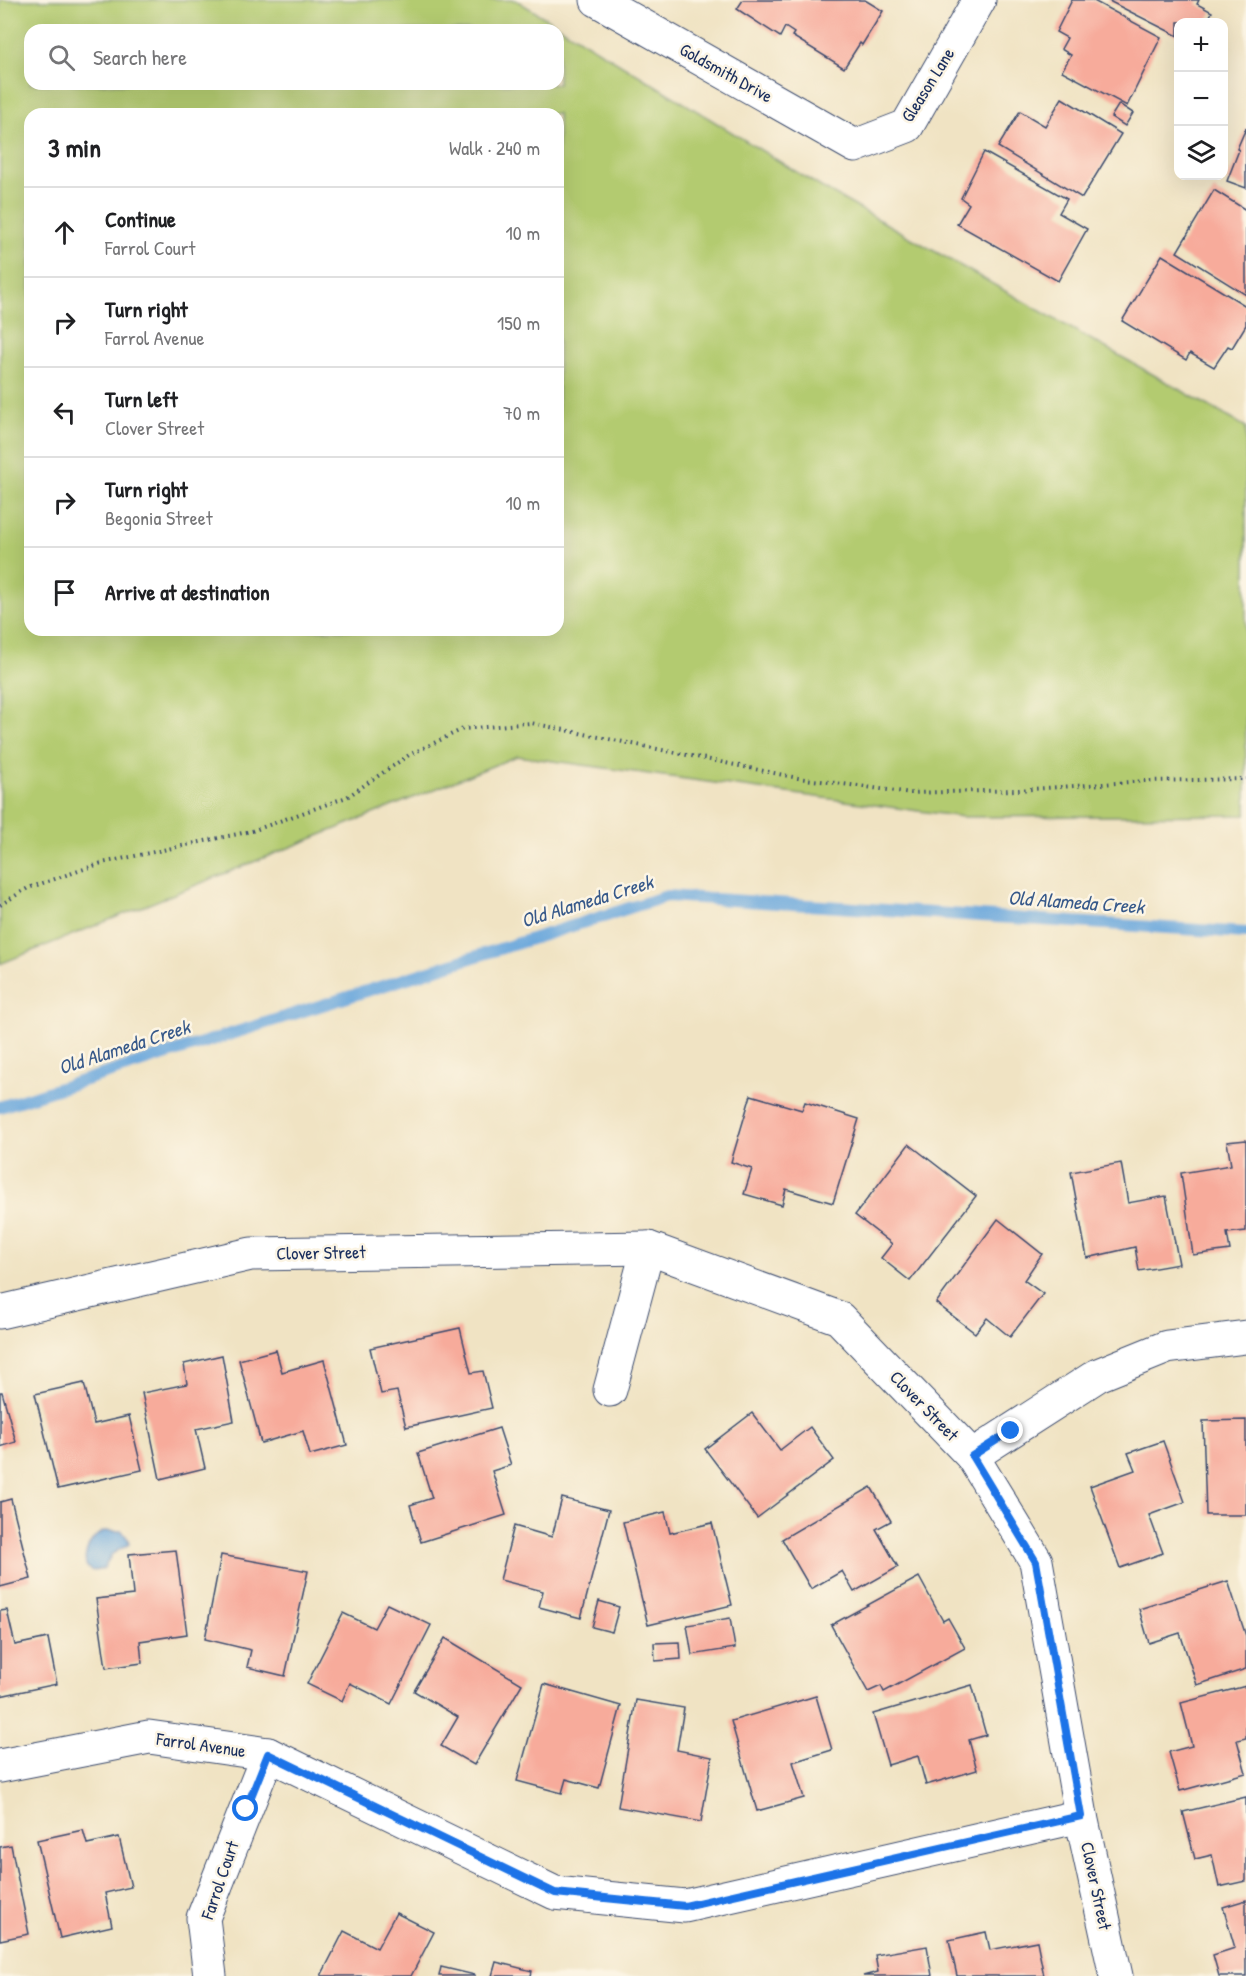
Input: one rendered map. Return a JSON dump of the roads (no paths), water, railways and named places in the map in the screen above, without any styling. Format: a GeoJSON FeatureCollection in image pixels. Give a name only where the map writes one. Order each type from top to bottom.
{"type":"FeatureCollection","features":[{"type":"Feature","properties":{"kind":"street","name":"Goldsmith Drive"},"geometry":{"type":"LineString","coordinates":[[597,0],[855,146]]}},
{"type":"Feature","properties":{"kind":"street","name":"Gleason Lane"},"geometry":{"type":"LineString","coordinates":[[855,146],[907,126],[979,0]]}},
{"type":"Feature","properties":{"kind":"street","name":"Clover Street"},"geometry":{"type":"LineString","coordinates":[[0,1312],[251,1254],[648,1248],[839,1318],[972,1456],[1036,1562],[1081,1816],[1116,1976]]}},
{"type":"Feature","properties":{"kind":"street"},"geometry":{"type":"LineString","coordinates":[[610,1390],[648,1248]]}},
{"type":"Feature","properties":{"kind":"street"},"geometry":{"type":"LineString","coordinates":[[972,1456],[1098,1375],[1167,1347],[1246,1337]]}},
{"type":"Feature","properties":{"kind":"street","name":"Farrol Avenue"},"geometry":{"type":"LineString","coordinates":[[0,1766],[149,1737],[268,1754],[555,1893],[685,1906],[1081,1816]]}},
{"type":"Feature","properties":{"kind":"street","name":"Farrol Court"},"geometry":{"type":"LineString","coordinates":[[210,1976],[203,1918],[268,1754]]}},
{"type":"Feature","properties":{"kind":"water"},"geometry":{"type":"Polygon","coordinates":[[[105,1531],[122,1531],[129,1544],[112,1554],[104,1568],[95,1571],[89,1569],[85,1557],[87,1549],[97,1535],[105,1531]]]}},
{"type":"Feature","properties":{"kind":"waterway","name":"Old Alameda Creek"},"geometry":{"type":"LineString","coordinates":[[0,1107],[667,896],[1246,933]]}}]}
